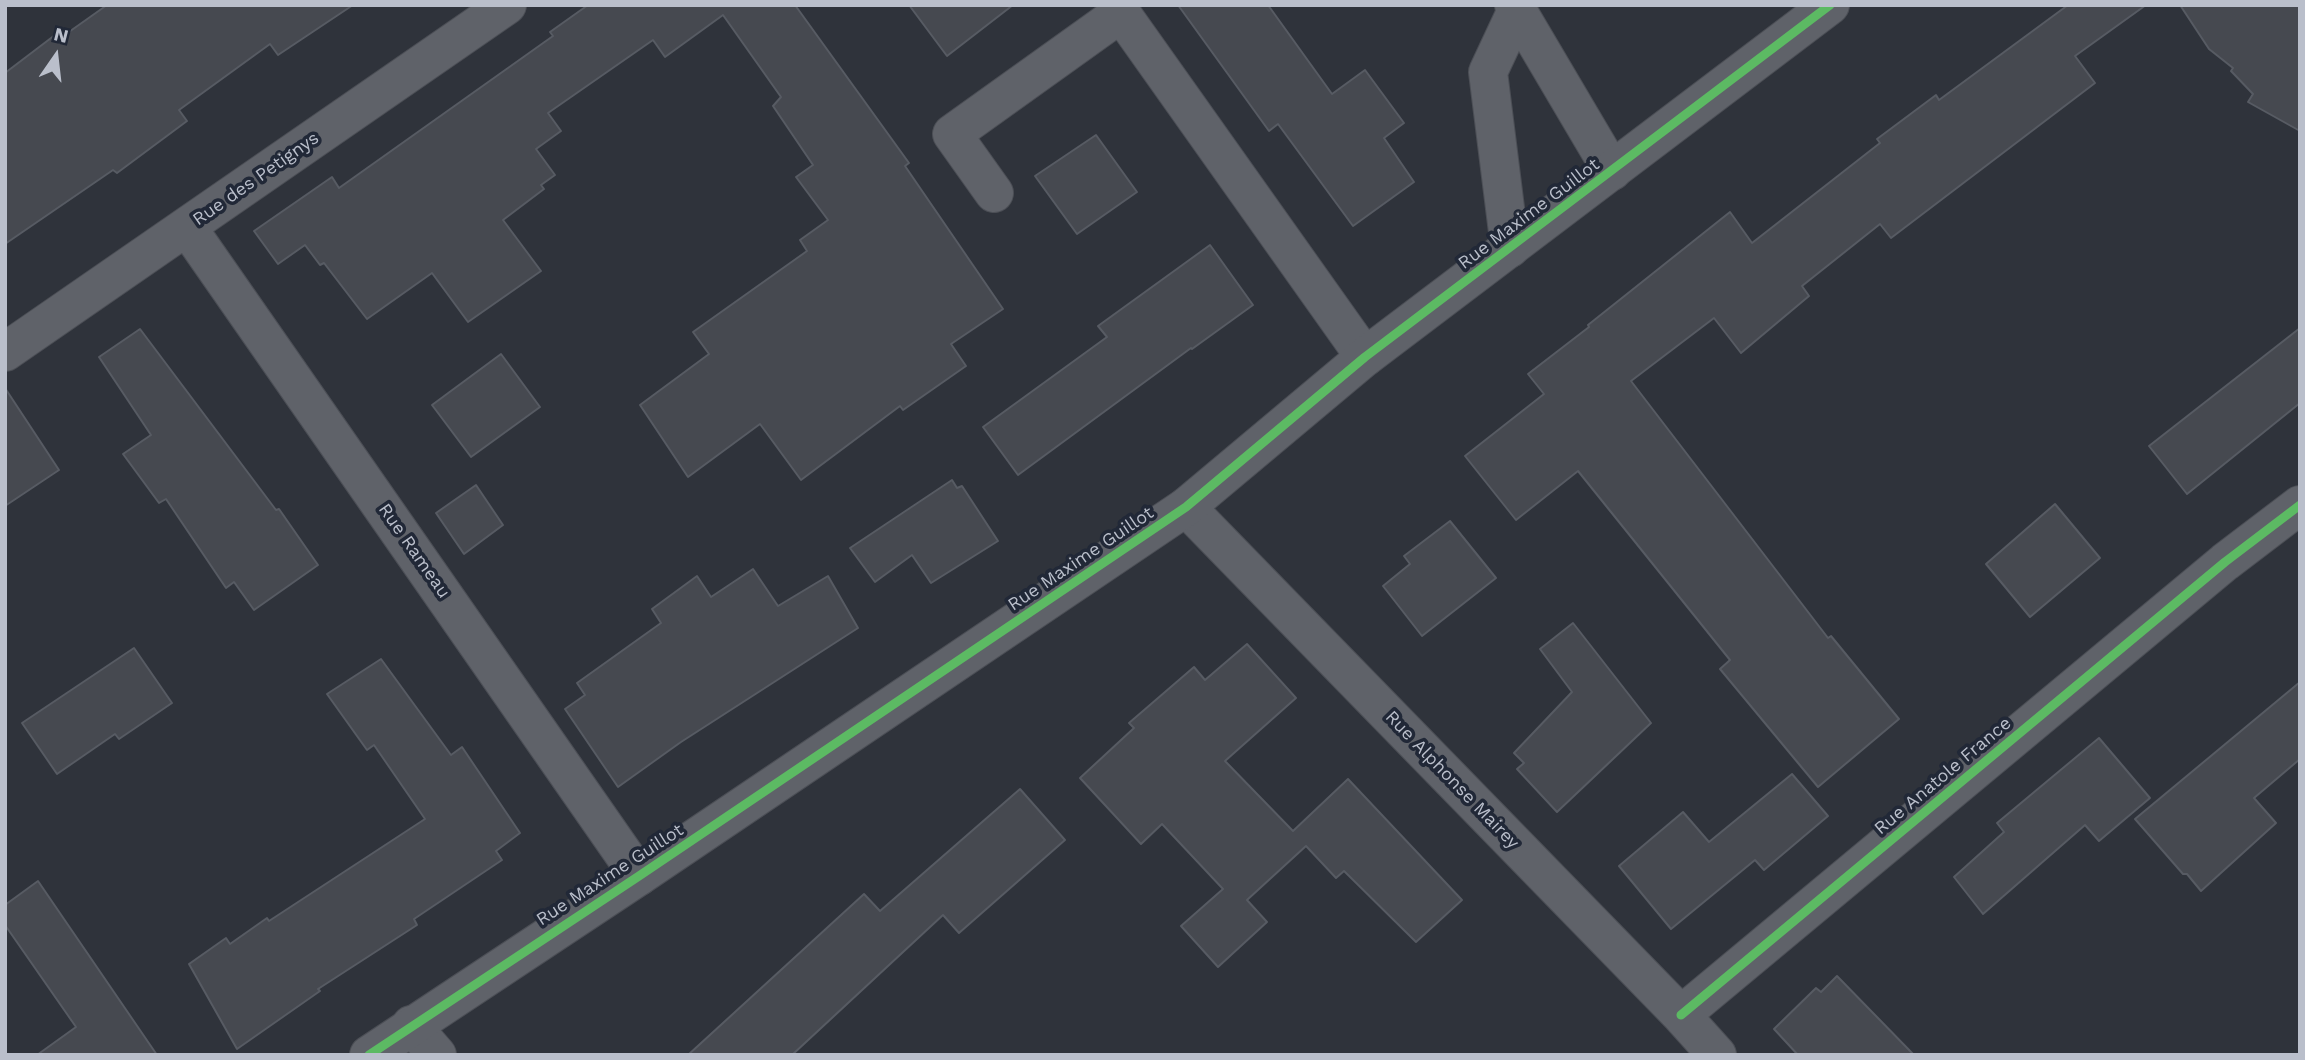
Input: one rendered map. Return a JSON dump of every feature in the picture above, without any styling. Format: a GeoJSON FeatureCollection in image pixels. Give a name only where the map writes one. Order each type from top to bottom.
{"type":"FeatureCollection","features":[{"type":"Feature","properties":{"kind":"street","name":"Rue des Petignys"},"geometry":{"type":"LineString","coordinates":[[5,352],[508,5]]}},
{"type":"Feature","properties":{"kind":"street","name":"Rue Maxime Guillot"},"geometry":{"type":"LineString","coordinates":[[369,1055],[1186,507],[1365,357],[1830,5]]}},
{"type":"Feature","properties":{"kind":"street"},"geometry":{"type":"LineString","coordinates":[[1516,8],[1612,171]]}},
{"type":"Feature","properties":{"kind":"street"},"geometry":{"type":"LineString","coordinates":[[1510,248],[1488,72],[1516,8]]}},
{"type":"Feature","properties":{"kind":"street"},"geometry":{"type":"LineString","coordinates":[[994,192],[952,134],[1121,13],[1365,357]]}},
{"type":"Feature","properties":{"kind":"street","name":"Rue Rameau"},"geometry":{"type":"LineString","coordinates":[[187,227],[639,876]]}},
{"type":"Feature","properties":{"kind":"street","name":"Rue Anatole France"},"geometry":{"type":"LineString","coordinates":[[1681,1015],[2225,562],[2300,505]]}},
{"type":"Feature","properties":{"kind":"street","name":"Rue Alphonse Mairey"},"geometry":{"type":"LineString","coordinates":[[1186,507],[1717,1055]]}},
{"type":"Feature","properties":{"kind":"street"},"geometry":{"type":"LineString","coordinates":[[411,1025],[437,1055]]}},
{"type":"Feature","properties":{"kind":"building"},"geometry":{"type":"Polygon","coordinates":[[[107,5],[353,5],[278,55],[270,44],[179,110],[187,121],[117,173],[113,170],[5,244],[5,73],[55,35],[59,39],[107,5]]]}},
{"type":"Feature","properties":{"kind":"building"},"geometry":{"type":"Polygon","coordinates":[[[588,5],[795,5],[909,163],[905,166],[1003,309],[951,344],[966,366],[903,410],[900,406],[801,480],[760,424],[688,477],[640,405],[709,354],[693,332],[807,251],[800,240],[828,220],[796,177],[813,165],[773,106],[781,97],[723,15],[665,57],[653,40],[548,113],[561,131],[536,149],[555,175],[541,185],[544,189],[503,220],[541,271],[468,322],[432,273],[367,319],[324,263],[320,265],[305,245],[278,264],[254,231],[332,177],[339,188],[553,36],[550,32],[588,5]]]}},
{"type":"Feature","properties":{"kind":"building"},"geometry":{"type":"Polygon","coordinates":[[[909,5],[1013,5],[947,56],[909,5]]]}},
{"type":"Feature","properties":{"kind":"building"},"geometry":{"type":"Polygon","coordinates":[[[1178,5],[1268,5],[1332,94],[1365,70],[1404,123],[1384,138],[1414,182],[1353,226],[1278,124],[1269,131],[1178,5]]]}},
{"type":"Feature","properties":{"kind":"building"},"geometry":{"type":"Polygon","coordinates":[[[2068,5],[2146,5],[2075,56],[2095,83],[1891,238],[1880,224],[1802,286],[1809,296],[1741,353],[1714,318],[1631,381],[1828,638],[1831,636],[1899,719],[1818,787],[1720,669],[1730,660],[1578,471],[1516,520],[1465,456],[1544,394],[1528,374],[1730,212],[1752,243],[1880,143],[1877,139],[1936,95],[1939,100],[2068,5]]]}},
{"type":"Feature","properties":{"kind":"building"},"geometry":{"type":"Polygon","coordinates":[[[2180,5],[2300,5],[2300,131],[2248,102],[2253,94],[2231,71],[2233,68],[2209,49],[2180,5]]]}},
{"type":"Feature","properties":{"kind":"building"},"geometry":{"type":"Polygon","coordinates":[[[1096,135],[1137,192],[1077,234],[1035,176],[1096,135]]]}},
{"type":"Feature","properties":{"kind":"building"},"geometry":{"type":"Polygon","coordinates":[[[1210,245],[1253,305],[1018,475],[983,427],[1107,337],[1098,326],[1210,245]]]}},
{"type":"Feature","properties":{"kind":"building"},"geometry":{"type":"Polygon","coordinates":[[[2300,328],[2300,403],[2187,494],[2149,446],[2300,328]]]}},
{"type":"Feature","properties":{"kind":"building"},"geometry":{"type":"Polygon","coordinates":[[[140,329],[276,510],[279,509],[318,565],[254,610],[234,582],[226,588],[166,499],[159,503],[123,454],[151,435],[99,357],[140,329]]]}},
{"type":"Feature","properties":{"kind":"building"},"geometry":{"type":"Polygon","coordinates":[[[501,354],[540,407],[471,457],[432,405],[501,354]]]}},
{"type":"Feature","properties":{"kind":"building"},"geometry":{"type":"Polygon","coordinates":[[[5,388],[59,470],[5,506],[5,388]]]}},
{"type":"Feature","properties":{"kind":"building"},"geometry":{"type":"Polygon","coordinates":[[[952,480],[957,488],[962,486],[998,541],[931,583],[912,555],[875,582],[850,548],[952,480]]]}},
{"type":"Feature","properties":{"kind":"building"},"geometry":{"type":"Polygon","coordinates":[[[476,485],[503,525],[464,554],[436,513],[476,485]]]}},
{"type":"Feature","properties":{"kind":"building"},"geometry":{"type":"Polygon","coordinates":[[[2055,504],[2100,558],[2030,617],[1986,564],[2055,504]]]}},
{"type":"Feature","properties":{"kind":"building"},"geometry":{"type":"Polygon","coordinates":[[[1450,521],[1496,578],[1422,636],[1383,586],[1410,564],[1404,556],[1450,521]]]}},
{"type":"Feature","properties":{"kind":"building"},"geometry":{"type":"Polygon","coordinates":[[[753,569],[778,606],[828,576],[858,628],[681,742],[618,787],[565,709],[585,695],[577,683],[661,623],[652,609],[697,576],[711,597],[753,569]]]}},
{"type":"Feature","properties":{"kind":"building"},"geometry":{"type":"Polygon","coordinates":[[[1573,623],[1651,723],[1557,812],[1517,769],[1524,763],[1514,753],[1572,692],[1540,649],[1573,623]]]}},
{"type":"Feature","properties":{"kind":"building"},"geometry":{"type":"Polygon","coordinates":[[[1247,644],[1296,698],[1225,761],[1293,831],[1348,779],[1462,900],[1416,942],[1344,871],[1336,878],[1306,846],[1247,900],[1267,922],[1218,967],[1181,926],[1223,889],[1162,824],[1141,844],[1080,778],[1134,728],[1129,723],[1194,667],[1205,680],[1247,644]]]}},
{"type":"Feature","properties":{"kind":"building"},"geometry":{"type":"Polygon","coordinates":[[[134,648],[172,703],[119,739],[115,734],[57,774],[22,723],[134,648]]]}},
{"type":"Feature","properties":{"kind":"building"},"geometry":{"type":"Polygon","coordinates":[[[381,659],[451,755],[462,747],[520,833],[496,851],[502,860],[414,919],[417,925],[318,989],[320,991],[237,1049],[189,964],[226,938],[230,944],[267,918],[269,921],[425,819],[374,745],[367,750],[327,694],[381,659]]]}},
{"type":"Feature","properties":{"kind":"building"},"geometry":{"type":"Polygon","coordinates":[[[2300,682],[2300,759],[2254,798],[2276,823],[2201,891],[2135,819],[2300,682]]]}},
{"type":"Feature","properties":{"kind":"building"},"geometry":{"type":"Polygon","coordinates":[[[2099,738],[2150,798],[2099,841],[2085,825],[1983,914],[1954,877],[2004,832],[1997,823],[2099,738]]]}},
{"type":"Feature","properties":{"kind":"building"},"geometry":{"type":"Polygon","coordinates":[[[1792,774],[1828,816],[1764,870],[1755,860],[1671,929],[1619,866],[1683,812],[1709,842],[1792,774]]]}},
{"type":"Feature","properties":{"kind":"building"},"geometry":{"type":"Polygon","coordinates":[[[1020,789],[1065,840],[959,933],[943,915],[792,1055],[688,1055],[864,894],[880,911],[1020,789]]]}},
{"type":"Feature","properties":{"kind":"building"},"geometry":{"type":"Polygon","coordinates":[[[38,881],[157,1055],[37,1055],[76,1027],[5,925],[5,905],[38,881]]]}},
{"type":"Feature","properties":{"kind":"building"},"geometry":{"type":"Polygon","coordinates":[[[1837,976],[1914,1055],[1798,1055],[1774,1029],[1816,988],[1821,992],[1837,976]]]}},
{"type":"Feature","properties":{"kind":"cycle path"},"geometry":{"type":"LineString","coordinates":[[369,1055],[1186,507],[1365,357],[1830,5]]}},
{"type":"Feature","properties":{"kind":"cycle path"},"geometry":{"type":"LineString","coordinates":[[1681,1015],[2225,562],[2300,505]]}}]}
